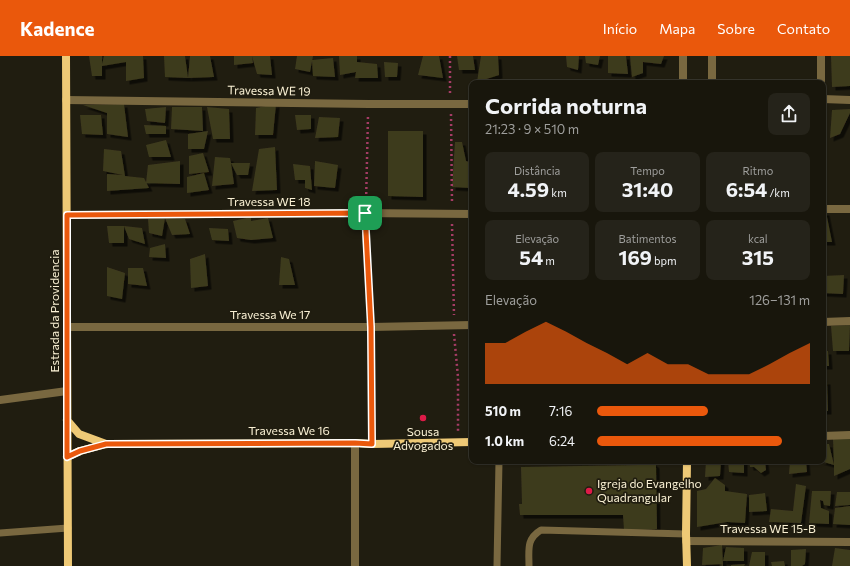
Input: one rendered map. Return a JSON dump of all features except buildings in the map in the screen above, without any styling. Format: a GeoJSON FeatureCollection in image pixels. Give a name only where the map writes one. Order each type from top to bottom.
{"type":"FeatureCollection","features":[{"type":"Feature","properties":{"kind":"main road","name":"Estrada da Providencia"},"geometry":{"type":"LineString","coordinates":[[66,56],[68,566]]}},
{"type":"Feature","properties":{"kind":"main road"},"geometry":{"type":"LineString","coordinates":[[67,420],[79,434],[106,444]]}},
{"type":"Feature","properties":{"kind":"main road","name":"Travessa We 16"},"geometry":{"type":"LineString","coordinates":[[106,444],[372,444],[469,442]]}},
{"type":"Feature","properties":{"kind":"main road"},"geometry":{"type":"LineString","coordinates":[[67,457],[80,451],[106,444]]}},
{"type":"Feature","properties":{"kind":"main road"},"geometry":{"type":"LineString","coordinates":[[687,464],[687,566]]}},
{"type":"Feature","properties":{"kind":"street"},"geometry":{"type":"LineString","coordinates":[[683,56],[683,80]]}},
{"type":"Feature","properties":{"kind":"street"},"geometry":{"type":"LineString","coordinates":[[712,56],[712,80]]}},
{"type":"Feature","properties":{"kind":"street"},"geometry":{"type":"LineString","coordinates":[[821,56],[821,80]]}},
{"type":"Feature","properties":{"kind":"street"},"geometry":{"type":"LineString","coordinates":[[826,99],[850,100]]}},
{"type":"Feature","properties":{"kind":"street","name":"Travessa WE 19"},"geometry":{"type":"LineString","coordinates":[[66,100],[469,104]]}},
{"type":"Feature","properties":{"kind":"street"},"geometry":{"type":"LineString","coordinates":[[826,209],[850,209]]}},
{"type":"Feature","properties":{"kind":"street","name":"Travessa WE 18"},"geometry":{"type":"LineString","coordinates":[[67,215],[365,213],[469,214]]}},
{"type":"Feature","properties":{"kind":"street"},"geometry":{"type":"LineString","coordinates":[[826,322],[850,322]]}},
{"type":"Feature","properties":{"kind":"street","name":"Travessa We 17"},"geometry":{"type":"LineString","coordinates":[[68,327],[371,327],[469,325]]}},
{"type":"Feature","properties":{"kind":"street"},"geometry":{"type":"LineString","coordinates":[[0,400],[67,391]]}},
{"type":"Feature","properties":{"kind":"street"},"geometry":{"type":"LineString","coordinates":[[826,436],[850,435]]}},
{"type":"Feature","properties":{"kind":"street"},"geometry":{"type":"LineString","coordinates":[[355,443],[355,566]]}},
{"type":"Feature","properties":{"kind":"street","name":"Travessa WE 15-B"},"geometry":{"type":"LineString","coordinates":[[686,537],[850,542]]}},
{"type":"Feature","properties":{"kind":"lane"},"geometry":{"type":"LineString","coordinates":[[497,566],[499,464]]}},
{"type":"Feature","properties":{"kind":"lane"},"geometry":{"type":"LineString","coordinates":[[0,533],[68,528]]}},
{"type":"Feature","properties":{"kind":"lane"},"geometry":{"type":"LineString","coordinates":[[529,566],[529,543],[533,535],[541,530],[686,537]]}},
{"type":"Feature","properties":{"kind":"path"},"geometry":{"type":"LineString","coordinates":[[450,56],[454,325],[458,377],[458,442]]}},
{"type":"Feature","properties":{"kind":"path"},"geometry":{"type":"LineString","coordinates":[[369,104],[365,213],[371,327],[372,444]]}},
{"type":"Feature","properties":{"kind":"place","name":"Sousa Advogados"},"geometry":{"type":"Point","coordinates":[423,418]}},
{"type":"Feature","properties":{"kind":"place","name":"Igreja do Evangelho Quadrangular"},"geometry":{"type":"Point","coordinates":[589,491]}},
{"type":"Feature","properties":{"kind":"route"},"geometry":{"type":"LineString","coordinates":[[365,213],[371,327],[372,444],[106,444],[87,448],[67,457],[67,215],[365,213]]}}]}
